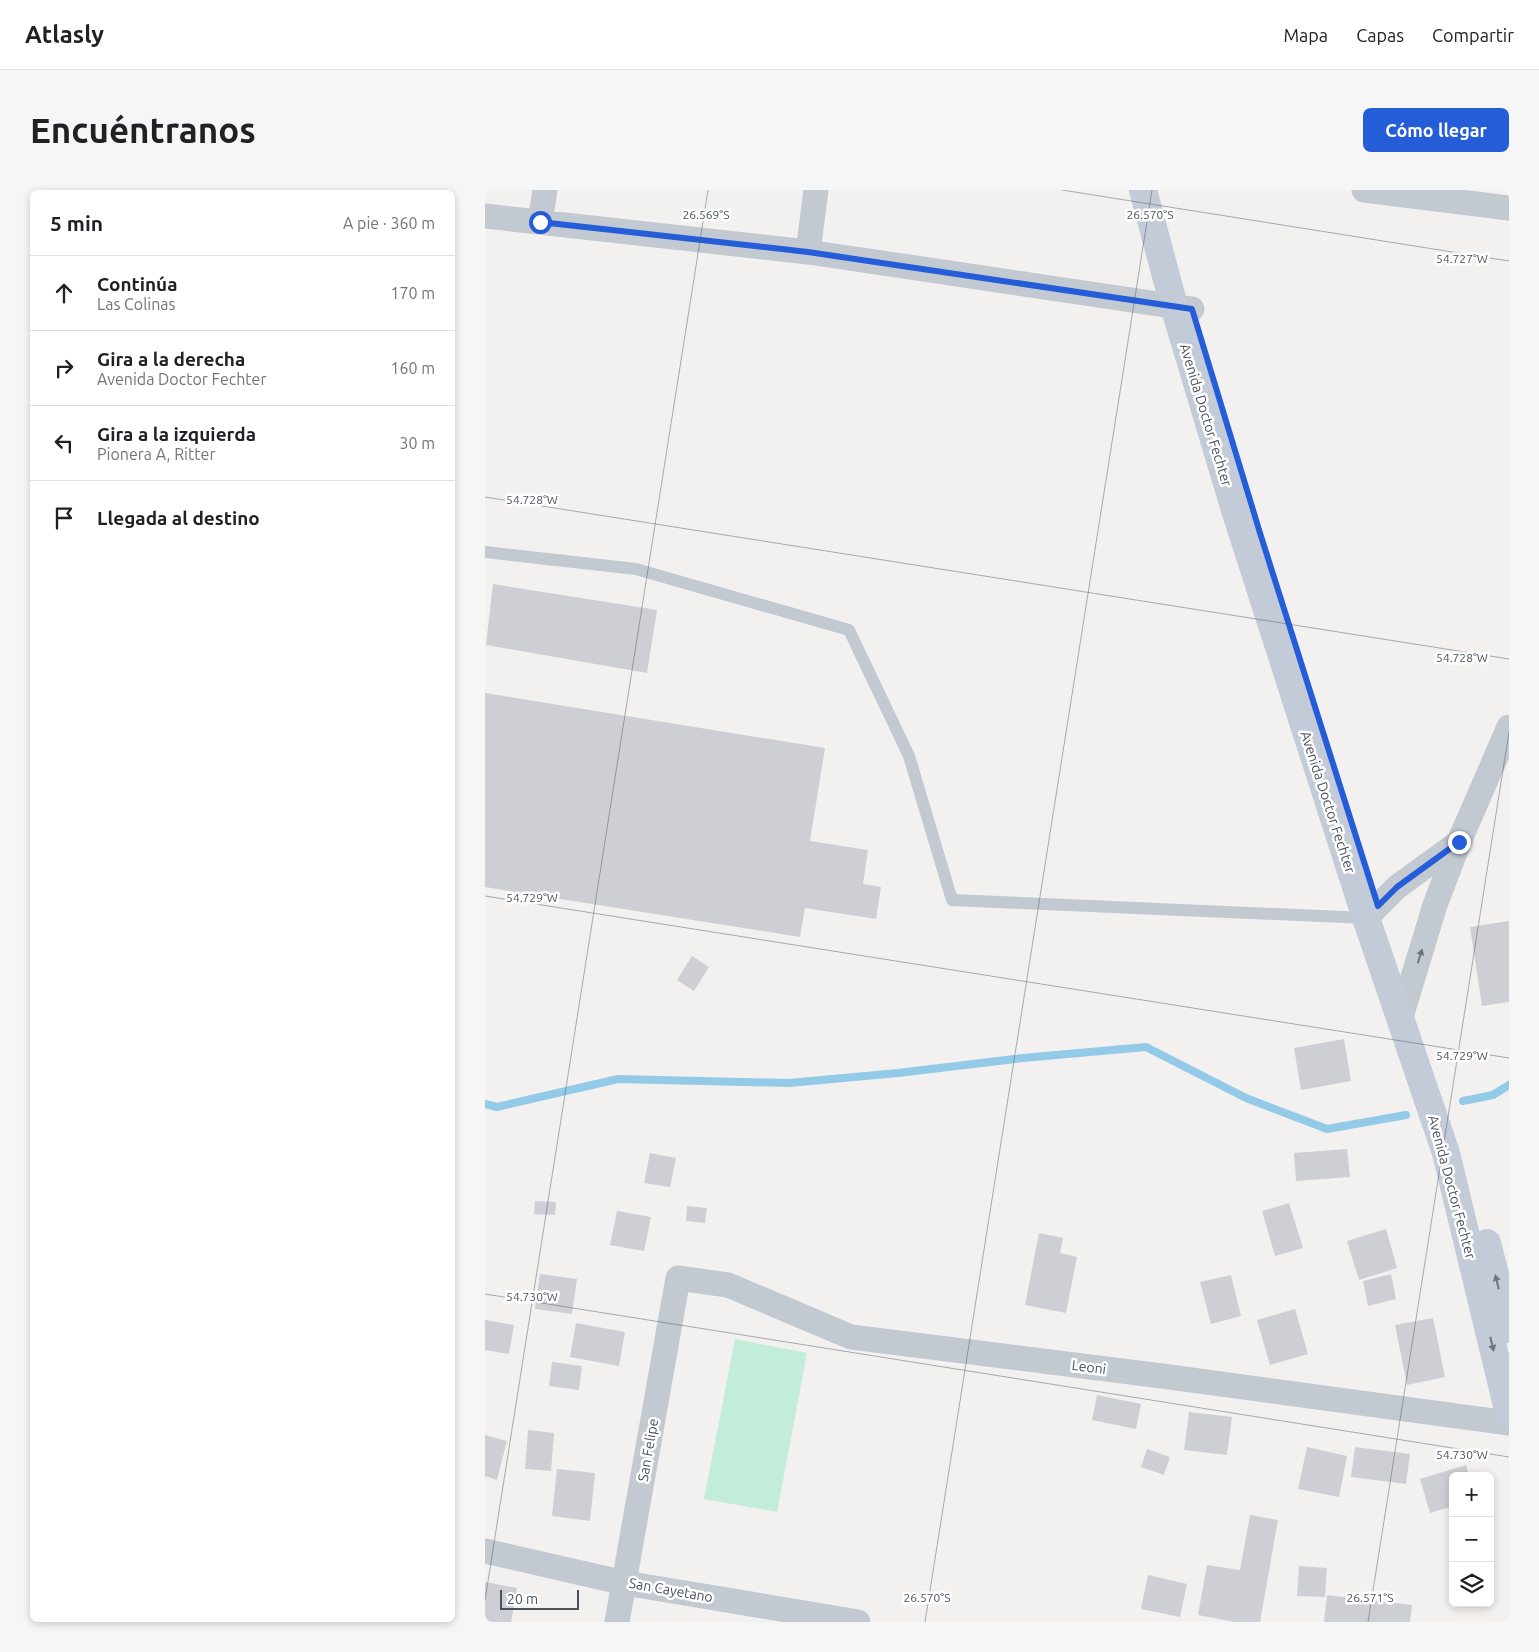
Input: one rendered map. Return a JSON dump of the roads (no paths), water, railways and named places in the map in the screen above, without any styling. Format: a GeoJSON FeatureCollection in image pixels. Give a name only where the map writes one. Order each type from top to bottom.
{"type":"FeatureCollection","features":[{"type":"Feature","properties":{"kind":"main road","name":"Avenida Doctor Fechter"},"geometry":{"type":"LineString","coordinates":[[1143,190],[1183,307]]}},
{"type":"Feature","properties":{"kind":"main road","name":"Avenida Doctor Fechter"},"geometry":{"type":"LineString","coordinates":[[1161,190],[1183,307],[1235,510],[1404,1008],[1446,1153],[1509,1414]]}},
{"type":"Feature","properties":{"kind":"main road","name":"Avenida Doctor Fechter"},"geometry":{"type":"LineString","coordinates":[[1404,1008],[1460,1140],[1509,1329]]}},
{"type":"Feature","properties":{"kind":"street"},"geometry":{"type":"LineString","coordinates":[[540,222],[545,190]]}},
{"type":"Feature","properties":{"kind":"street"},"geometry":{"type":"LineString","coordinates":[[808,252],[816,190]]}},
{"type":"Feature","properties":{"kind":"street"},"geometry":{"type":"LineString","coordinates":[[1364,190],[1509,208]]}},
{"type":"Feature","properties":{"kind":"street"},"geometry":{"type":"LineString","coordinates":[[485,216],[808,252],[1183,307]]}},
{"type":"Feature","properties":{"kind":"street"},"geometry":{"type":"LineString","coordinates":[[1404,1008],[1435,905],[1459,842],[1509,727]]}},
{"type":"Feature","properties":{"kind":"street"},"geometry":{"type":"LineString","coordinates":[[1372,912],[1397,887],[1459,842]]}},
{"type":"Feature","properties":{"kind":"street","name":"Leoni"},"geometry":{"type":"LineString","coordinates":[[678,1278],[728,1285],[851,1337],[1162,1376],[1509,1423]]}},
{"type":"Feature","properties":{"kind":"street","name":"San Felipe"},"geometry":{"type":"LineString","coordinates":[[617,1622],[678,1278]]}},
{"type":"Feature","properties":{"kind":"street","name":"San Cayetano"},"geometry":{"type":"LineString","coordinates":[[485,1551],[625,1583],[858,1622]]}},
{"type":"Feature","properties":{"kind":"lane"},"geometry":{"type":"LineString","coordinates":[[485,552],[636,568],[849,630],[909,756],[952,900],[1372,912]]}},
{"type":"Feature","properties":{"kind":"waterway"},"geometry":{"type":"LineString","coordinates":[[485,1104],[497,1107],[618,1079],[789,1083],[1146,1047],[1246,1098],[1327,1129],[1406,1115]]}},
{"type":"Feature","properties":{"kind":"waterway"},"geometry":{"type":"LineString","coordinates":[[1463,1101],[1493,1095],[1509,1085]]}}]}
